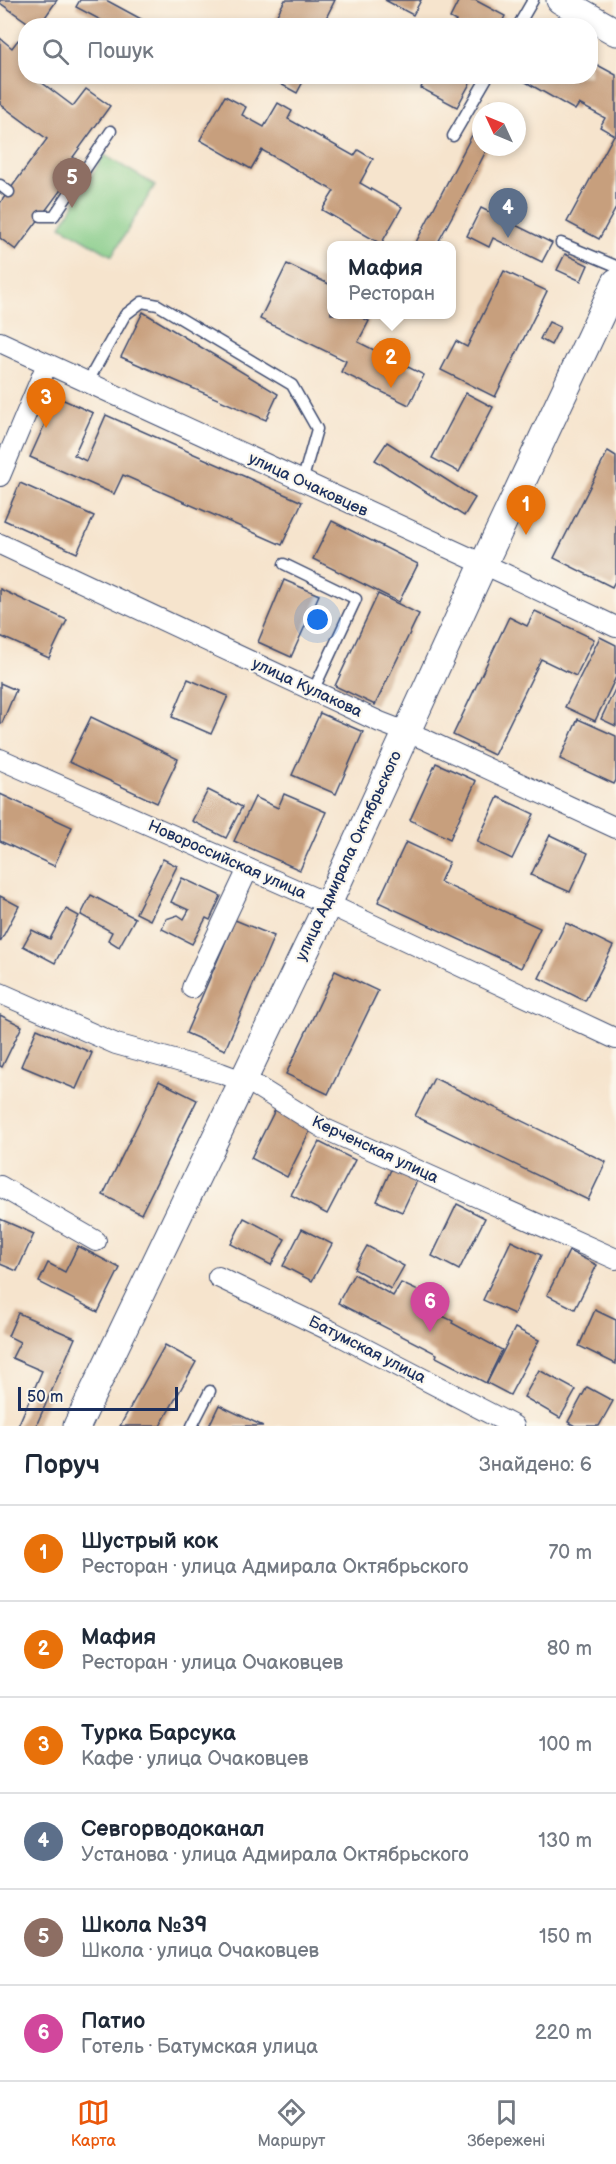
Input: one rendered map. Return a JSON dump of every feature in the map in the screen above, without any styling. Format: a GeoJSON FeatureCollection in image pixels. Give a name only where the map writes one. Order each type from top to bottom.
{"type":"FeatureCollection","features":[{"type":"Feature","properties":{"kind":"main road"},"geometry":{"type":"LineString","coordinates":[[560,0],[592,18]]}},
{"type":"Feature","properties":{"kind":"main road"},"geometry":{"type":"LineString","coordinates":[[598,22],[616,32]]}},
{"type":"Feature","properties":{"kind":"main road","name":"улица Адмирала Октябрьского"},"geometry":{"type":"LineString","coordinates":[[77,1426],[328,904],[616,282]]}},
{"type":"Feature","properties":{"kind":"street","name":"улица Очаковцев"},"geometry":{"type":"LineString","coordinates":[[0,342],[483,565],[614,622]]}},
{"type":"Feature","properties":{"kind":"street"},"geometry":{"type":"LineString","coordinates":[[0,476],[47,364]]}},
{"type":"Feature","properties":{"kind":"street","name":"улица Кулакова"},"geometry":{"type":"LineString","coordinates":[[0,544],[380,722],[616,828]]}},
{"type":"Feature","properties":{"kind":"street","name":"Новороссийская улица"},"geometry":{"type":"LineString","coordinates":[[0,759],[328,904],[616,1039]]}},
{"type":"Feature","properties":{"kind":"street"},"geometry":{"type":"LineString","coordinates":[[192,988],[248,869]]}},
{"type":"Feature","properties":{"kind":"street","name":"Керченская улица"},"geometry":{"type":"LineString","coordinates":[[0,993],[116,1044],[256,1086],[325,1129],[616,1259]]}},
{"type":"Feature","properties":{"kind":"street"},"geometry":{"type":"LineString","coordinates":[[0,1186],[96,1240]]}},
{"type":"Feature","properties":{"kind":"street","name":"Батумская улица"},"geometry":{"type":"LineString","coordinates":[[218,1277],[331,1331],[514,1426]]}},
{"type":"Feature","properties":{"kind":"lane"},"geometry":{"type":"LineString","coordinates":[[523,18],[533,0]]}},
{"type":"Feature","properties":{"kind":"lane"},"geometry":{"type":"LineString","coordinates":[[453,136],[483,84]]}},
{"type":"Feature","properties":{"kind":"lane"},"geometry":{"type":"LineString","coordinates":[[41,216],[54,216],[111,131]]}},
{"type":"Feature","properties":{"kind":"lane"},"geometry":{"type":"LineString","coordinates":[[561,243],[616,266]]}},
{"type":"Feature","properties":{"kind":"lane"},"geometry":{"type":"LineString","coordinates":[[87,383],[125,315],[142,302],[158,305],[292,385],[317,429],[302,482]]}},
{"type":"Feature","properties":{"kind":"lane"},"geometry":{"type":"LineString","coordinates":[[284,564],[356,599],[313,691]]}},
{"type":"Feature","properties":{"kind":"lane"},"geometry":{"type":"LineString","coordinates":[[192,1426],[210,1390]]}},
{"type":"Feature","properties":{"kind":"green space"},"geometry":{"type":"Polygon","coordinates":[[[104,155],[155,185],[112,256],[61,226],[104,155]]]}},
{"type":"Feature","properties":{"kind":"building"},"geometry":{"type":"Polygon","coordinates":[[[0,0],[57,0],[45,18],[22,18],[0,3],[0,0]]]}},
{"type":"Feature","properties":{"kind":"building"},"geometry":{"type":"Polygon","coordinates":[[[80,0],[106,0],[139,18],[97,18],[76,7],[80,0]]]}},
{"type":"Feature","properties":{"kind":"building"},"geometry":{"type":"Polygon","coordinates":[[[285,0],[335,0],[326,18],[275,18],[285,0]]]}},
{"type":"Feature","properties":{"kind":"building"},"geometry":{"type":"Polygon","coordinates":[[[385,0],[421,0],[413,15],[385,0]]]}},
{"type":"Feature","properties":{"kind":"building"},"geometry":{"type":"Polygon","coordinates":[[[459,0],[475,0],[505,16],[504,18],[450,18],[459,0]]]}},
{"type":"Feature","properties":{"kind":"building"},"geometry":{"type":"Polygon","coordinates":[[[0,38],[12,48],[18,40],[18,84],[44,84],[73,106],[86,89],[110,106],[73,157],[81,163],[16,250],[0,238],[0,203],[47,139],[0,104],[0,38]]]}},
{"type":"Feature","properties":{"kind":"building"},"geometry":{"type":"Polygon","coordinates":[[[598,65],[616,75],[616,208],[599,239],[567,222],[614,135],[600,127],[605,118],[579,104],[575,110],[529,84],[598,84],[598,65]]]}},
{"type":"Feature","properties":{"kind":"building"},"geometry":{"type":"Polygon","coordinates":[[[281,84],[302,84],[297,93],[281,84]]]}},
{"type":"Feature","properties":{"kind":"building"},"geometry":{"type":"Polygon","coordinates":[[[423,84],[470,84],[457,107],[421,88],[423,84]]]}},
{"type":"Feature","properties":{"kind":"building"},"geometry":{"type":"Polygon","coordinates":[[[225,96],[246,107],[242,115],[264,127],[278,103],[292,111],[288,119],[354,156],[358,150],[373,159],[360,183],[402,207],[383,241],[376,241],[322,210],[334,191],[262,150],[251,169],[200,140],[225,96]]]}},
{"type":"Feature","properties":{"kind":"building"},"geometry":{"type":"Polygon","coordinates":[[[472,135],[472,156],[483,156],[439,241],[417,241],[472,135]]]}},
{"type":"Feature","properties":{"kind":"building"},"geometry":{"type":"Polygon","coordinates":[[[481,208],[552,243],[542,262],[493,238],[489,247],[467,236],[481,208]]]}},
{"type":"Feature","properties":{"kind":"building"},"geometry":{"type":"Polygon","coordinates":[[[565,254],[588,265],[581,281],[557,270],[565,254]]]}},
{"type":"Feature","properties":{"kind":"building"},"geometry":{"type":"Polygon","coordinates":[[[287,264],[327,283],[327,319],[365,319],[369,321],[358,342],[424,375],[409,405],[341,372],[346,361],[260,319],[287,264]]]}},
{"type":"Feature","properties":{"kind":"building"},"geometry":{"type":"Polygon","coordinates":[[[504,271],[547,291],[495,397],[441,370],[456,341],[467,347],[504,271]]]}},
{"type":"Feature","properties":{"kind":"building"},"geometry":{"type":"Polygon","coordinates":[[[143,312],[278,394],[266,420],[121,357],[143,312]]]}},
{"type":"Feature","properties":{"kind":"building"},"geometry":{"type":"Polygon","coordinates":[[[549,322],[560,327],[551,345],[540,339],[549,322]]]}},
{"type":"Feature","properties":{"kind":"building"},"geometry":{"type":"Polygon","coordinates":[[[466,393],[493,407],[459,472],[432,458],[466,393]]]}},
{"type":"Feature","properties":{"kind":"building"},"geometry":{"type":"Polygon","coordinates":[[[57,397],[93,413],[74,455],[86,461],[106,415],[302,502],[282,545],[123,475],[114,494],[30,457],[57,397]]]}},
{"type":"Feature","properties":{"kind":"building"},"geometry":{"type":"Polygon","coordinates":[[[387,442],[475,498],[464,516],[375,460],[387,442]]]}},
{"type":"Feature","properties":{"kind":"building"},"geometry":{"type":"Polygon","coordinates":[[[608,451],[616,456],[616,579],[612,587],[554,558],[608,451]]]}},
{"type":"Feature","properties":{"kind":"building"},"geometry":{"type":"Polygon","coordinates":[[[20,483],[94,516],[77,553],[4,520],[20,483]]]}},
{"type":"Feature","properties":{"kind":"building"},"geometry":{"type":"Polygon","coordinates":[[[332,521],[418,564],[399,602],[313,559],[332,521]]]}},
{"type":"Feature","properties":{"kind":"building"},"geometry":{"type":"Polygon","coordinates":[[[284,580],[319,595],[291,657],[258,642],[284,580]]]}},
{"type":"Feature","properties":{"kind":"building"},"geometry":{"type":"Polygon","coordinates":[[[0,589],[67,620],[49,658],[0,636],[0,589]]]}},
{"type":"Feature","properties":{"kind":"building"},"geometry":{"type":"Polygon","coordinates":[[[378,594],[419,614],[375,705],[335,686],[378,594]]]}},
{"type":"Feature","properties":{"kind":"building"},"geometry":{"type":"Polygon","coordinates":[[[535,611],[594,639],[576,676],[541,659],[494,755],[453,735],[509,617],[527,626],[535,611]]]}},
{"type":"Feature","properties":{"kind":"building"},"geometry":{"type":"Polygon","coordinates":[[[600,637],[616,645],[616,677],[595,721],[565,707],[600,637]]]}},
{"type":"Feature","properties":{"kind":"building"},"geometry":{"type":"Polygon","coordinates":[[[188,679],[228,696],[211,734],[172,717],[188,679]]]}},
{"type":"Feature","properties":{"kind":"building"},"geometry":{"type":"Polygon","coordinates":[[[0,683],[16,690],[2,723],[0,723],[0,683]]]}},
{"type":"Feature","properties":{"kind":"building"},"geometry":{"type":"Polygon","coordinates":[[[616,687],[616,726],[601,719],[616,687]]]}},
{"type":"Feature","properties":{"kind":"building"},"geometry":{"type":"Polygon","coordinates":[[[320,713],[363,732],[336,794],[292,775],[320,713]]]}},
{"type":"Feature","properties":{"kind":"building"},"geometry":{"type":"Polygon","coordinates":[[[91,717],[178,759],[157,803],[69,762],[91,717]]]}},
{"type":"Feature","properties":{"kind":"building"},"geometry":{"type":"Polygon","coordinates":[[[578,719],[616,736],[616,780],[614,784],[560,759],[578,719]]]}},
{"type":"Feature","properties":{"kind":"building"},"geometry":{"type":"Polygon","coordinates":[[[436,763],[476,781],[450,839],[410,820],[436,763]]]}},
{"type":"Feature","properties":{"kind":"building"},"geometry":{"type":"Polygon","coordinates":[[[208,790],[242,807],[226,838],[192,821],[208,790]]]}},
{"type":"Feature","properties":{"kind":"building"},"geometry":{"type":"Polygon","coordinates":[[[0,794],[72,827],[54,866],[0,841],[0,794]]]}},
{"type":"Feature","properties":{"kind":"building"},"geometry":{"type":"Polygon","coordinates":[[[284,794],[326,812],[300,870],[234,841],[255,797],[278,808],[284,794]]]}},
{"type":"Feature","properties":{"kind":"building"},"geometry":{"type":"Polygon","coordinates":[[[498,797],[534,814],[512,859],[477,842],[498,797]]]}},
{"type":"Feature","properties":{"kind":"building"},"geometry":{"type":"Polygon","coordinates":[[[550,835],[588,853],[570,892],[531,875],[550,835]]]}},
{"type":"Feature","properties":{"kind":"building"},"geometry":{"type":"Polygon","coordinates":[[[406,842],[449,862],[440,882],[540,928],[521,968],[378,902],[406,842]]]}},
{"type":"Feature","properties":{"kind":"building"},"geometry":{"type":"Polygon","coordinates":[[[163,859],[177,866],[150,920],[136,913],[163,859]]]}},
{"type":"Feature","properties":{"kind":"building"},"geometry":{"type":"Polygon","coordinates":[[[182,878],[221,896],[210,920],[206,918],[192,944],[162,929],[166,919],[178,915],[184,919],[189,910],[171,902],[182,878]]]}},
{"type":"Feature","properties":{"kind":"building"},"geometry":{"type":"Polygon","coordinates":[[[91,895],[135,918],[119,947],[108,940],[112,932],[81,915],[91,895]]]}},
{"type":"Feature","properties":{"kind":"building"},"geometry":{"type":"Polygon","coordinates":[[[0,896],[19,906],[0,942],[0,896]]]}},
{"type":"Feature","properties":{"kind":"building"},"geometry":{"type":"Polygon","coordinates":[[[66,909],[79,916],[55,963],[23,946],[32,930],[50,939],[66,909]]]}},
{"type":"Feature","properties":{"kind":"building"},"geometry":{"type":"Polygon","coordinates":[[[235,920],[274,936],[225,1050],[186,1033],[235,920]]]}},
{"type":"Feature","properties":{"kind":"building"},"geometry":{"type":"Polygon","coordinates":[[[566,923],[613,946],[585,1001],[539,978],[566,923]]]}},
{"type":"Feature","properties":{"kind":"building"},"geometry":{"type":"Polygon","coordinates":[[[335,971],[378,991],[328,1094],[286,1074],[335,971]]]}},
{"type":"Feature","properties":{"kind":"building"},"geometry":{"type":"Polygon","coordinates":[[[0,1015],[22,1026],[2,1067],[0,1066],[0,1015]]]}},
{"type":"Feature","properties":{"kind":"building"},"geometry":{"type":"Polygon","coordinates":[[[37,1029],[92,1053],[76,1089],[21,1066],[37,1029]]]}},
{"type":"Feature","properties":{"kind":"building"},"geometry":{"type":"Polygon","coordinates":[[[434,1078],[606,1162],[588,1200],[415,1116],[434,1078]]]}},
{"type":"Feature","properties":{"kind":"building"},"geometry":{"type":"Polygon","coordinates":[[[159,1081],[197,1100],[141,1214],[103,1195],[159,1081]]]}},
{"type":"Feature","properties":{"kind":"building"},"geometry":{"type":"Polygon","coordinates":[[[275,1110],[311,1129],[287,1177],[251,1158],[275,1110]]]}},
{"type":"Feature","properties":{"kind":"building"},"geometry":{"type":"Polygon","coordinates":[[[319,1142],[355,1160],[327,1214],[291,1195],[319,1142]]]}},
{"type":"Feature","properties":{"kind":"building"},"geometry":{"type":"Polygon","coordinates":[[[393,1165],[419,1176],[402,1212],[377,1201],[393,1165]]]}},
{"type":"Feature","properties":{"kind":"building"},"geometry":{"type":"Polygon","coordinates":[[[457,1204],[485,1218],[459,1270],[432,1256],[457,1204]]]}},
{"type":"Feature","properties":{"kind":"building"},"geometry":{"type":"Polygon","coordinates":[[[244,1218],[285,1239],[271,1265],[231,1244],[244,1218]]]}},
{"type":"Feature","properties":{"kind":"building"},"geometry":{"type":"Polygon","coordinates":[[[0,1219],[34,1234],[17,1271],[0,1264],[0,1219]]]}},
{"type":"Feature","properties":{"kind":"building"},"geometry":{"type":"Polygon","coordinates":[[[302,1229],[332,1244],[312,1281],[283,1266],[302,1229]]]}},
{"type":"Feature","properties":{"kind":"building"},"geometry":{"type":"Polygon","coordinates":[[[511,1241],[541,1255],[514,1314],[483,1300],[511,1241]]]}},
{"type":"Feature","properties":{"kind":"building"},"geometry":{"type":"Polygon","coordinates":[[[78,1246],[120,1268],[98,1312],[39,1282],[48,1263],[65,1272],[78,1246]]]}},
{"type":"Feature","properties":{"kind":"building"},"geometry":{"type":"Polygon","coordinates":[[[367,1246],[404,1266],[391,1289],[354,1269],[367,1246]]]}},
{"type":"Feature","properties":{"kind":"building"},"geometry":{"type":"Polygon","coordinates":[[[569,1251],[597,1265],[575,1309],[547,1295],[569,1251]]]}},
{"type":"Feature","properties":{"kind":"building"},"geometry":{"type":"Polygon","coordinates":[[[354,1274],[393,1296],[401,1283],[429,1296],[424,1307],[502,1350],[486,1383],[436,1357],[437,1354],[338,1303],[354,1274]]]}},
{"type":"Feature","properties":{"kind":"building"},"geometry":{"type":"Polygon","coordinates":[[[595,1310],[616,1320],[616,1364],[579,1346],[595,1310]]]}},
{"type":"Feature","properties":{"kind":"building"},"geometry":{"type":"Polygon","coordinates":[[[18,1313],[75,1338],[36,1426],[18,1426],[42,1371],[12,1358],[20,1342],[8,1336],[18,1313]]]}},
{"type":"Feature","properties":{"kind":"building"},"geometry":{"type":"Polygon","coordinates":[[[515,1328],[539,1340],[510,1395],[487,1383],[515,1328]]]}},
{"type":"Feature","properties":{"kind":"building"},"geometry":{"type":"Polygon","coordinates":[[[165,1345],[196,1362],[160,1426],[120,1426],[165,1345]]]}},
{"type":"Feature","properties":{"kind":"building"},"geometry":{"type":"Polygon","coordinates":[[[539,1370],[576,1390],[560,1418],[524,1397],[539,1370]]]}},
{"type":"Feature","properties":{"kind":"building"},"geometry":{"type":"Polygon","coordinates":[[[587,1387],[613,1401],[599,1426],[575,1426],[568,1422],[587,1387]]]}},
{"type":"Feature","properties":{"kind":"building"},"geometry":{"type":"Polygon","coordinates":[[[219,1405],[263,1426],[209,1426],[219,1405]]]}},
{"type":"Feature","properties":{"kind":"place","name":"Школа №39"},"geometry":{"type":"Point","coordinates":[72,208]}},
{"type":"Feature","properties":{"kind":"place","name":"Севгорводоканал"},"geometry":{"type":"Point","coordinates":[508,238]}},
{"type":"Feature","properties":{"kind":"place","name":"Мафия"},"geometry":{"type":"Point","coordinates":[391,388]}},
{"type":"Feature","properties":{"kind":"place","name":"Турка Барсука"},"geometry":{"type":"Point","coordinates":[46,428]}},
{"type":"Feature","properties":{"kind":"place","name":"Шустрый кок"},"geometry":{"type":"Point","coordinates":[526,535]}},
{"type":"Feature","properties":{"kind":"place","name":"Патио"},"geometry":{"type":"Point","coordinates":[430,1332]}}]}
